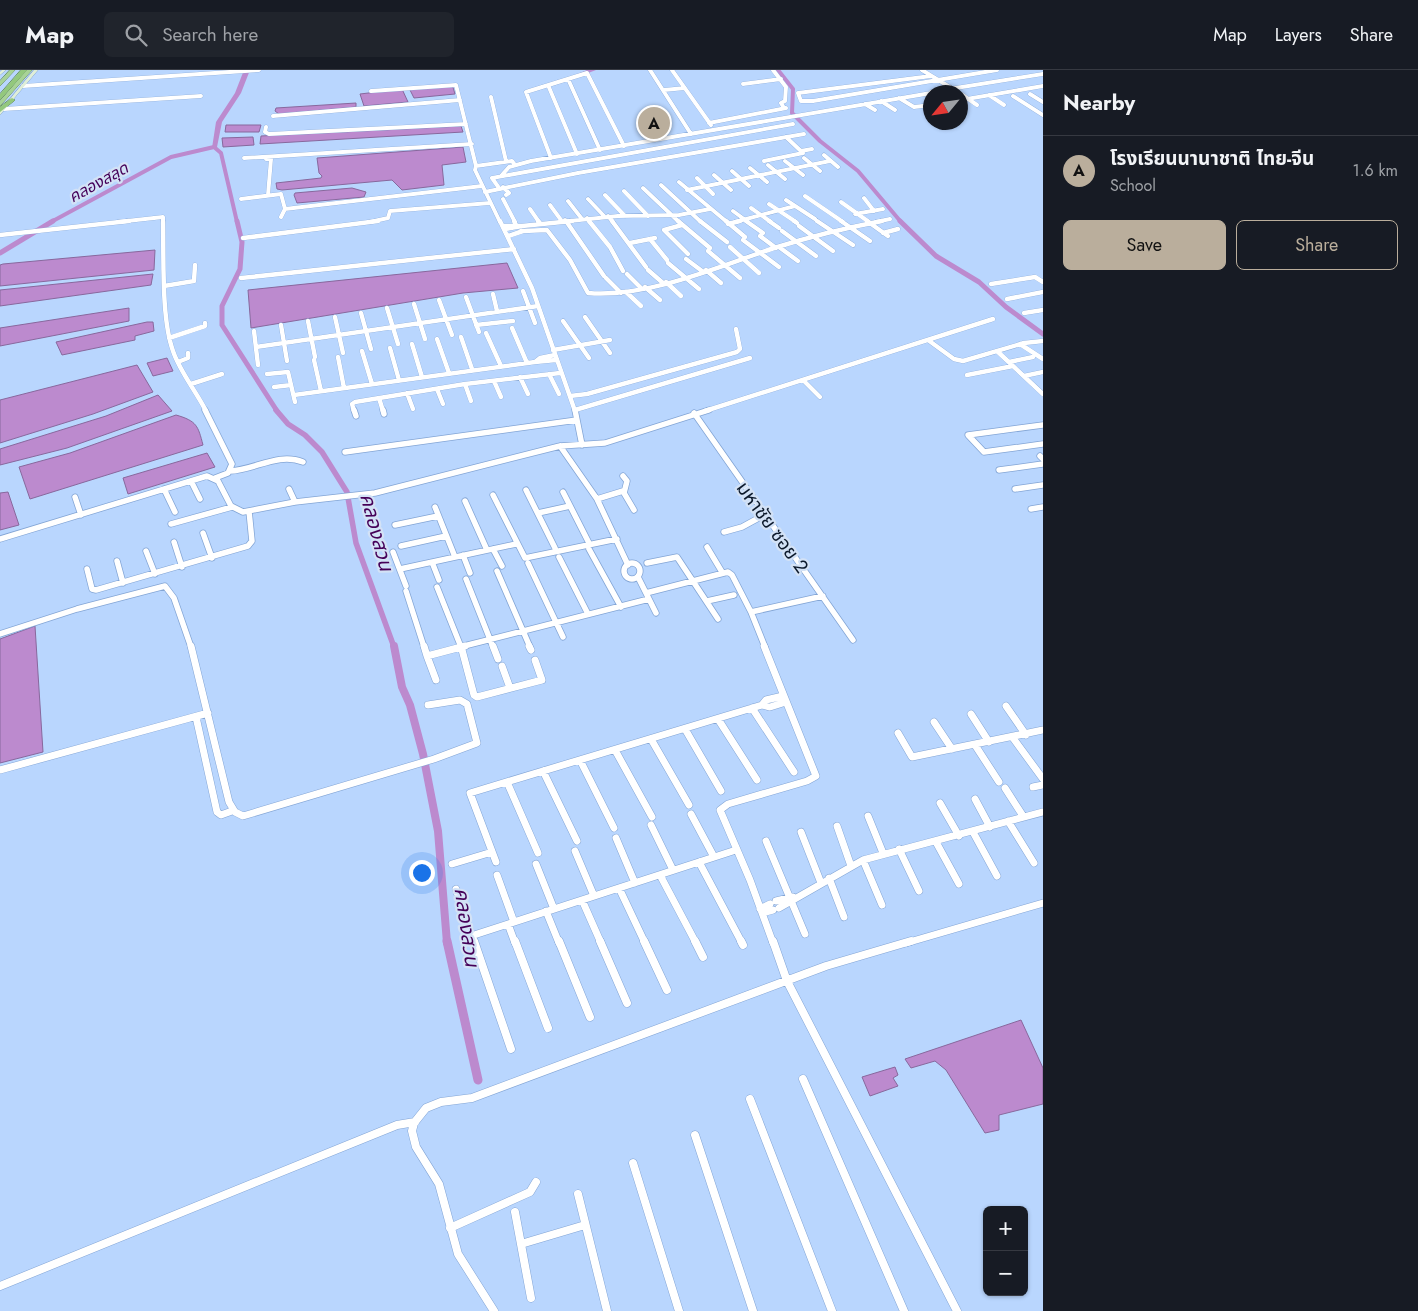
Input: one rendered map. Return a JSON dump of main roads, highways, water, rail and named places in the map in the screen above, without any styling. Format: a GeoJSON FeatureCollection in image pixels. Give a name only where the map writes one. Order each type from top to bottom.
{"type":"FeatureCollection","features":[{"type":"Feature","properties":{"kind":"highway"},"geometry":{"type":"LineString","coordinates":[[0,82],[6,73],[12,70]]}},
{"type":"Feature","properties":{"kind":"highway"},"geometry":{"type":"LineString","coordinates":[[0,91],[18,70]]}},
{"type":"Feature","properties":{"kind":"highway"},"geometry":{"type":"LineString","coordinates":[[0,98],[24,70]]}},
{"type":"Feature","properties":{"kind":"highway"},"geometry":{"type":"LineString","coordinates":[[1,109],[14,88],[30,70]]}},
{"type":"Feature","properties":{"kind":"highway"},"geometry":{"type":"LineString","coordinates":[[1,109],[12,100]]}},
{"type":"Feature","properties":{"kind":"main road"},"geometry":{"type":"LineString","coordinates":[[12,100],[36,70]]}},
{"type":"Feature","properties":{"kind":"main road"},"geometry":{"type":"LineString","coordinates":[[0,74],[6,73]]}},
{"type":"Feature","properties":{"kind":"waterway","name":"คลองสวน"},"geometry":{"type":"LineString","coordinates":[[214,147],[219,122],[238,93],[247,70]]}},
{"type":"Feature","properties":{"kind":"waterway"},"geometry":{"type":"LineString","coordinates":[[573,77],[593,70]]}},
{"type":"Feature","properties":{"kind":"waterway"},"geometry":{"type":"LineString","coordinates":[[778,70],[793,89],[792,113],[820,141],[858,171],[901,222]]}},
{"type":"Feature","properties":{"kind":"waterway","name":"คลองสลุด"},"geometry":{"type":"LineString","coordinates":[[51,222],[171,157],[214,147],[221,153],[237,222]]}},
{"type":"Feature","properties":{"kind":"waterway","name":"คลองสลุด"},"geometry":{"type":"LineString","coordinates":[[0,253],[53,221]]}},
{"type":"Feature","properties":{"kind":"waterway","name":"คลองสวน"},"geometry":{"type":"LineString","coordinates":[[237,221],[242,242],[240,269],[222,306],[222,325],[277,411]]}},
{"type":"Feature","properties":{"kind":"waterway"},"geometry":{"type":"LineString","coordinates":[[901,222],[936,256],[979,282],[1006,307],[1043,334]]}},
{"type":"Feature","properties":{"kind":"waterway","name":"คลองสวน"},"geometry":{"type":"LineString","coordinates":[[276,410],[288,424],[305,435],[322,452],[347,492],[356,543],[394,647]]}},
{"type":"Feature","properties":{"kind":"waterway","name":"คลองสวน"},"geometry":{"type":"LineString","coordinates":[[394,646],[402,687],[410,705],[423,754],[438,831],[447,943]]}},
{"type":"Feature","properties":{"kind":"waterway","name":"คลองสวน"},"geometry":{"type":"LineString","coordinates":[[447,941],[478,1080]]}},
{"type":"Feature","properties":{"kind":"place","name":"โรงเรียนนานาชาติ ไทย-จีน"},"geometry":{"type":"Point","coordinates":[654,123]}}]}
